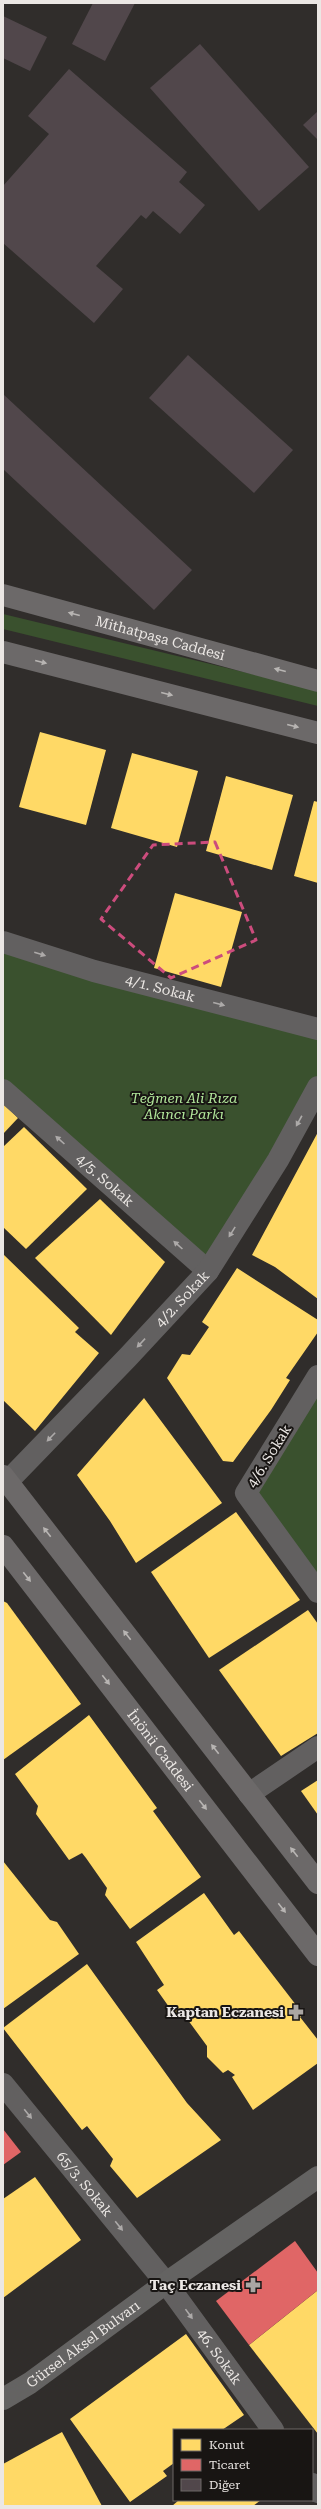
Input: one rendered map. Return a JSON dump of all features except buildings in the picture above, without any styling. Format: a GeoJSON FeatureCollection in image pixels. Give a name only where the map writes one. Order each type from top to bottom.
{"type":"FeatureCollection","features":[{"type":"Feature","properties":{"kind":"main road","name":"Mithatpaşa Caddesi"},"geometry":{"type":"LineString","coordinates":[[3,595],[318,681]]}},
{"type":"Feature","properties":{"kind":"main road"},"geometry":{"type":"LineString","coordinates":[[3,652],[318,733]]}},
{"type":"Feature","properties":{"kind":"main road"},"geometry":{"type":"LineString","coordinates":[[5,1478],[318,1883]]}},
{"type":"Feature","properties":{"kind":"main road","name":"İnönü Caddesi"},"geometry":{"type":"LineString","coordinates":[[3,1546],[318,1955]]}},
{"type":"Feature","properties":{"kind":"street","name":"4/1. Sokak"},"geometry":{"type":"LineString","coordinates":[[3,942],[94,971],[318,1029]]}},
{"type":"Feature","properties":{"kind":"street","name":"4/2. Sokak"},"geometry":{"type":"LineString","coordinates":[[5,1478],[123,1363],[208,1271],[278,1160],[318,1086]]}},
{"type":"Feature","properties":{"kind":"street","name":"4/5. Sokak"},"geometry":{"type":"LineString","coordinates":[[3,1090],[208,1271]]}},
{"type":"Feature","properties":{"kind":"street","name":"4/6. Sokak"},"geometry":{"type":"LineString","coordinates":[[318,1376],[246,1493],[318,1592]]}},
{"type":"Feature","properties":{"kind":"street"},"geometry":{"type":"LineString","coordinates":[[249,1794],[318,1747]]}},
{"type":"Feature","properties":{"kind":"street","name":"65/3. Sokak"},"geometry":{"type":"LineString","coordinates":[[3,2084],[166,2283]]}},
{"type":"Feature","properties":{"kind":"street","name":"Gürsel Aksel Bulvarı"},"geometry":{"type":"LineString","coordinates":[[3,2399],[30,2383],[166,2283],[318,2177]]}},
{"type":"Feature","properties":{"kind":"street","name":"46. Sokak"},"geometry":{"type":"LineString","coordinates":[[166,2283],[272,2429]]}},
{"type":"Feature","properties":{"kind":"highlighted area"},"geometry":{"type":"Polygon","coordinates":[[[215,842],[256,940],[171,978],[101,919],[153,845],[215,842]]]}},
{"type":"Feature","properties":{"kind":"green space"},"geometry":{"type":"Polygon","coordinates":[[[3,614],[318,690],[318,706],[3,629],[3,614]]]}},
{"type":"Feature","properties":{"kind":"green space","name":"Teğmen Ali Rıza Akıncı Parkı"},"geometry":{"type":"Polygon","coordinates":[[[3,942],[318,1029],[318,1087],[208,1271],[3,1090],[3,942]]]}},
{"type":"Feature","properties":{"kind":"green space"},"geometry":{"type":"Polygon","coordinates":[[[318,1376],[318,1592],[246,1493],[318,1376]]]}},
{"type":"Feature","properties":{"kind":"place","name":"Kaptan Eczanesi"},"geometry":{"type":"Point","coordinates":[296,2012]}},
{"type":"Feature","properties":{"kind":"place","name":"Taç Eczanesi"},"geometry":{"type":"Point","coordinates":[253,2285]}}]}
